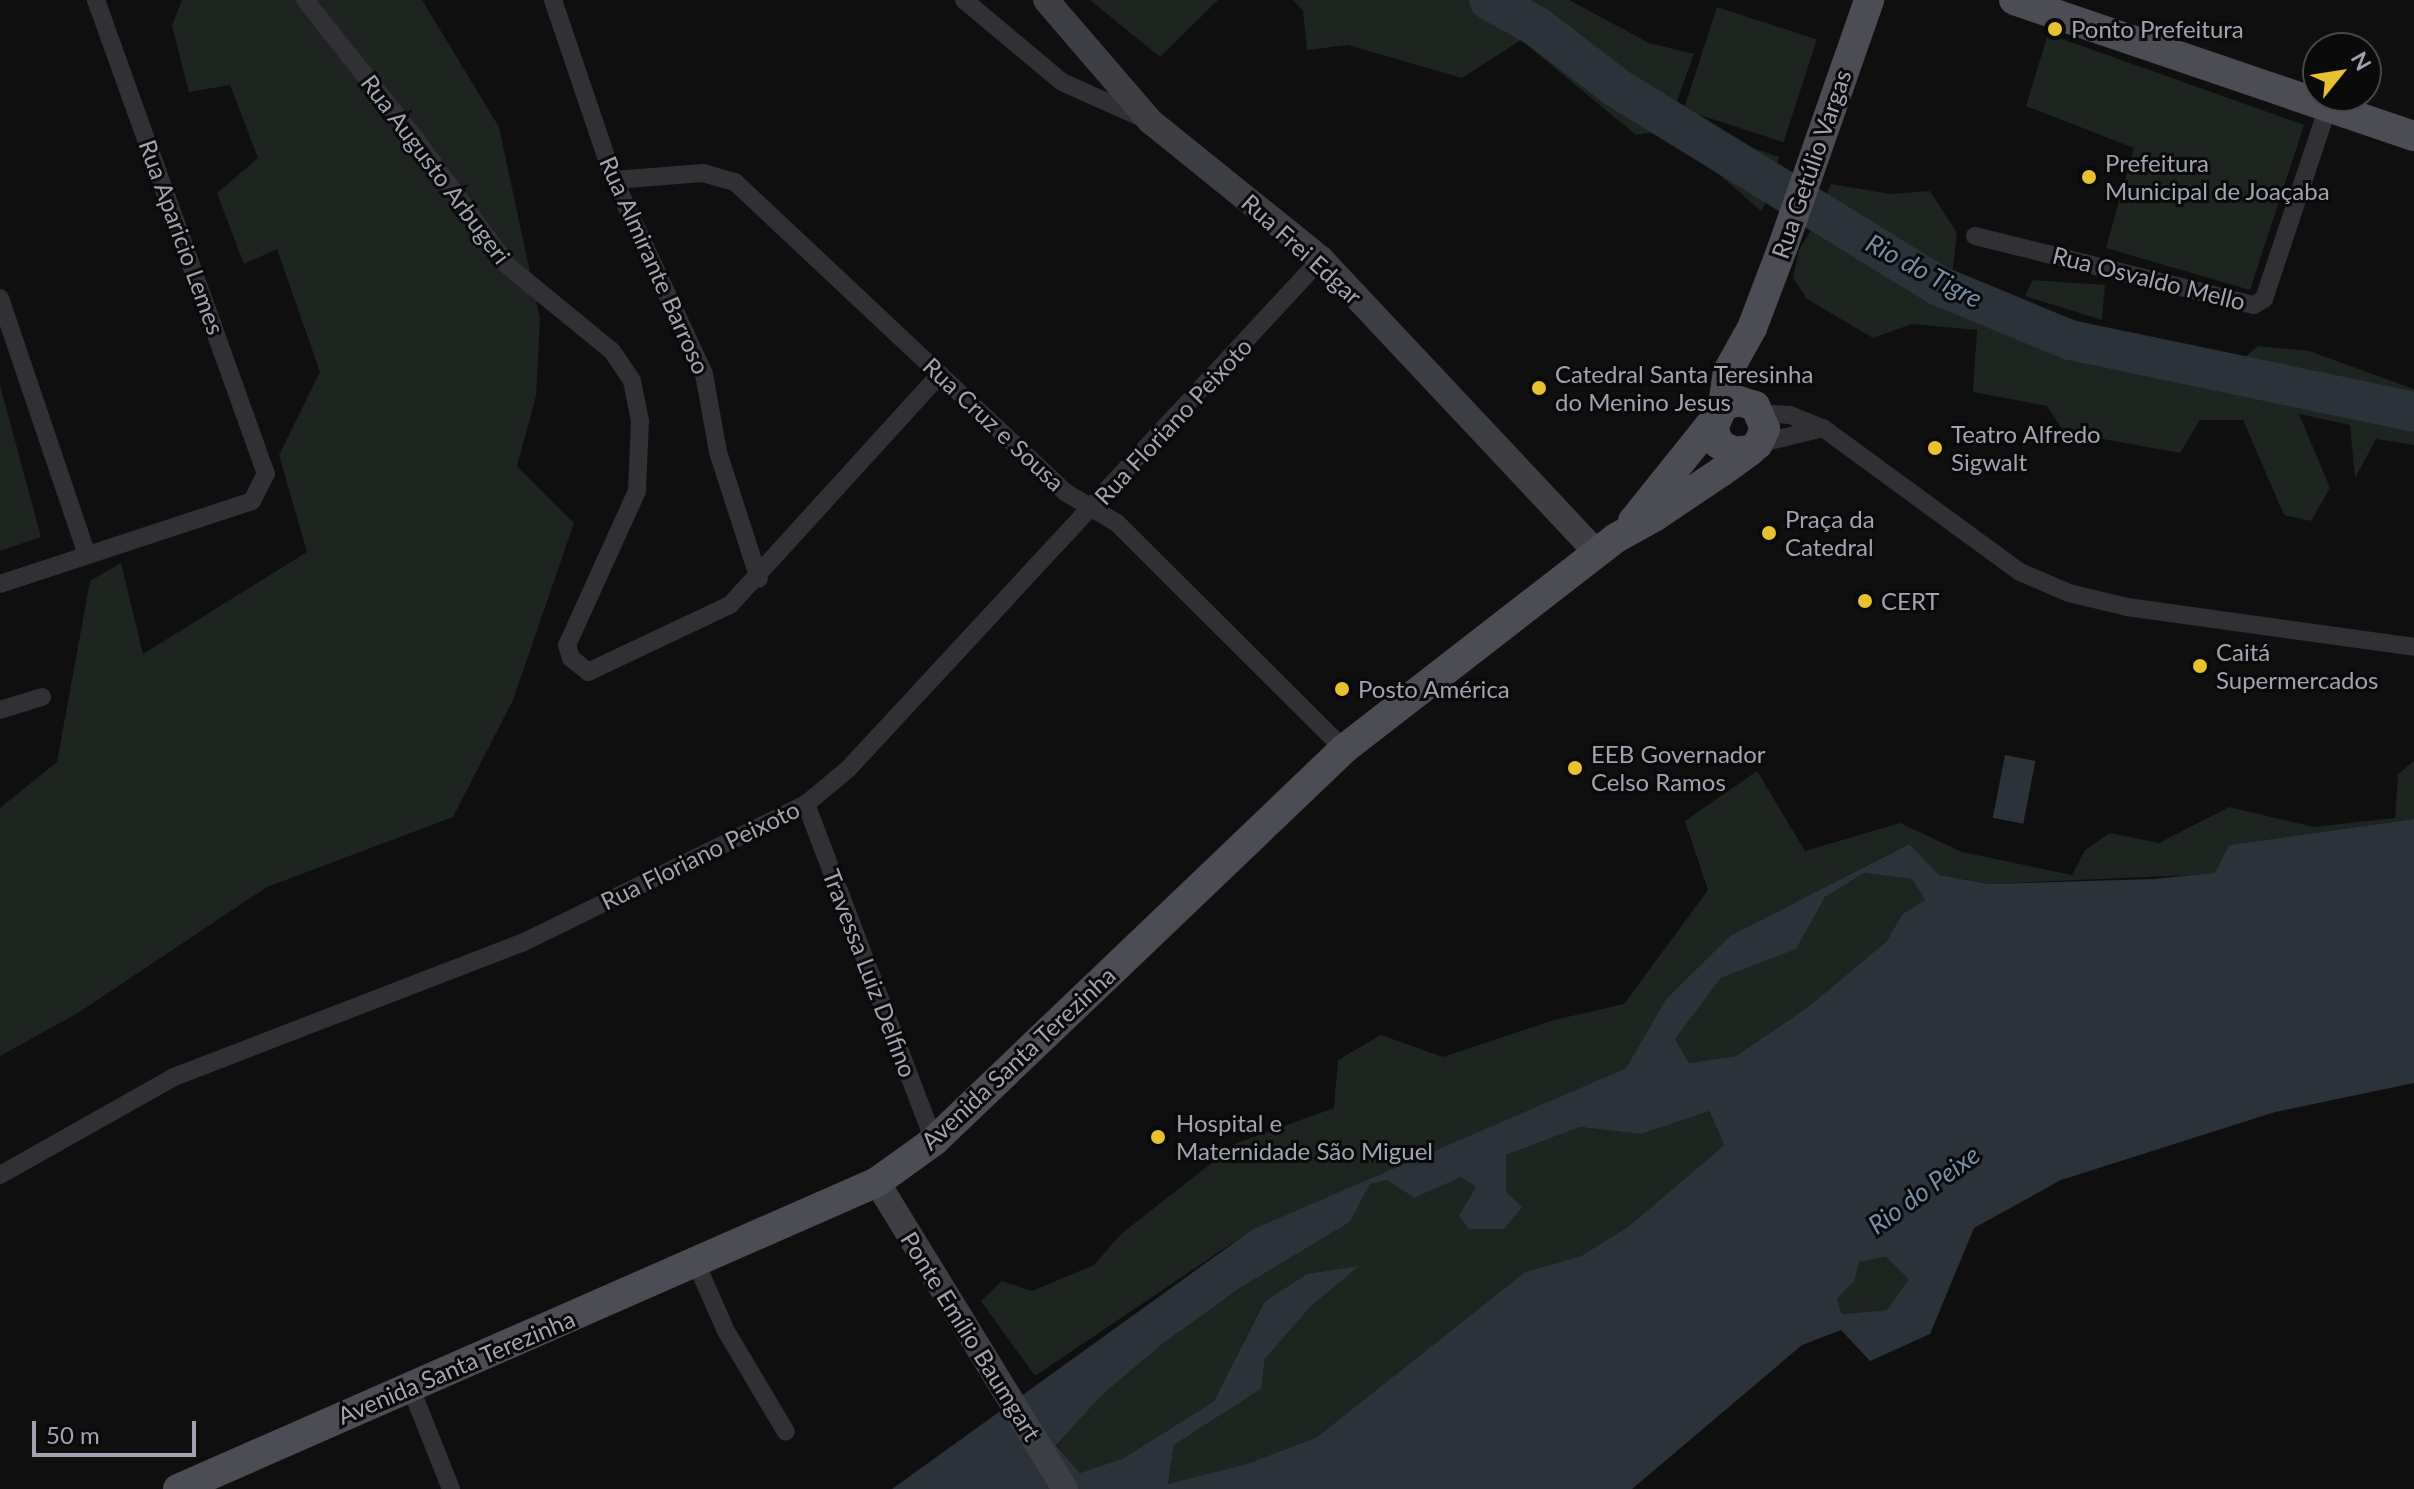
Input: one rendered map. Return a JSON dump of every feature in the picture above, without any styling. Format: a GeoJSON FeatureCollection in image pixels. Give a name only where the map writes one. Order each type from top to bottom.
{"type":"FeatureCollection","features":[{"type":"Feature","properties":{"kind":"main road","name":"Rua Getúlio Vargas"},"geometry":{"type":"LineString","coordinates":[[1719,413],[1728,371],[1752,328],[1869,0]]}},
{"type":"Feature","properties":{"kind":"main road"},"geometry":{"type":"LineString","coordinates":[[2014,0],[2302,98]]}},
{"type":"Feature","properties":{"kind":"main road"},"geometry":{"type":"LineString","coordinates":[[2344,112],[2410,133]]}},
{"type":"Feature","properties":{"kind":"main road","name":"Rua Getúlio Vargas"},"geometry":{"type":"LineString","coordinates":[[1752,328],[1758,409]]}},
{"type":"Feature","properties":{"kind":"main road"},"geometry":{"type":"LineString","coordinates":[[1739,401],[1758,409],[1765,429],[1755,447],[1734,452],[1719,444],[1719,413],[1739,401]]}},
{"type":"Feature","properties":{"kind":"main road","name":"Avenida Santa Terezinha"},"geometry":{"type":"LineString","coordinates":[[1628,530],[1719,413]]}},
{"type":"Feature","properties":{"kind":"main road","name":"Avenida Santa Terezinha"},"geometry":{"type":"LineString","coordinates":[[191,1486],[410,1386],[877,1182],[934,1141],[1344,749],[1628,530],[1755,447]]}},
{"type":"Feature","properties":{"kind":"street","name":"Rua Aparicio Lemes"},"geometry":{"type":"LineString","coordinates":[[87,555],[252,501],[266,474],[96,0]]}},
{"type":"Feature","properties":{"kind":"street","name":"Rua Augusto Arbugeri"},"geometry":{"type":"LineString","coordinates":[[305,0],[417,141],[508,266],[612,351],[632,381],[640,421],[637,491],[567,645],[571,658],[588,672],[599,670],[730,605],[759,579],[940,374]]}},
{"type":"Feature","properties":{"kind":"street","name":"Rua Almirante Barroso"},"geometry":{"type":"LineString","coordinates":[[553,0],[614,180],[704,374],[718,452],[759,579]]}},
{"type":"Feature","properties":{"kind":"street","name":"Rua Frei Edgar"},"geometry":{"type":"LineString","coordinates":[[964,0],[1062,82],[1150,121],[1321,259],[1597,553]]}},
{"type":"Feature","properties":{"kind":"street"},"geometry":{"type":"LineString","coordinates":[[1046,0],[1150,121]]}},
{"type":"Feature","properties":{"kind":"street","name":"Rua Osvaldo Mello"},"geometry":{"type":"LineString","coordinates":[[1975,236],[2254,305],[2264,299],[2326,112]]}},
{"type":"Feature","properties":{"kind":"street","name":"Rua Cruz e Sousa"},"geometry":{"type":"LineString","coordinates":[[614,180],[703,173],[735,182],[1065,492],[1117,523],[1344,749]]}},
{"type":"Feature","properties":{"kind":"street","name":"Rua Floriano Peixoto"},"geometry":{"type":"LineString","coordinates":[[0,1175],[174,1077],[522,943],[806,804],[848,769],[1092,510],[1321,259]]}},
{"type":"Feature","properties":{"kind":"street"},"geometry":{"type":"LineString","coordinates":[[0,298],[87,555],[0,584]]}},
{"type":"Feature","properties":{"kind":"street"},"geometry":{"type":"LineString","coordinates":[[1758,409],[1790,415],[1823,428],[2020,572],[2069,593],[2127,607],[2414,647]]}},
{"type":"Feature","properties":{"kind":"street"},"geometry":{"type":"LineString","coordinates":[[1755,447],[1823,428]]}},
{"type":"Feature","properties":{"kind":"street"},"geometry":{"type":"LineString","coordinates":[[0,710],[42,697]]}},
{"type":"Feature","properties":{"kind":"street","name":"Travessa Luiz Delfino"},"geometry":{"type":"LineString","coordinates":[[806,804],[934,1141]]}},
{"type":"Feature","properties":{"kind":"street","name":"Ponte Emílio Baumgart"},"geometry":{"type":"LineString","coordinates":[[877,1182],[1065,1489]]}},
{"type":"Feature","properties":{"kind":"street"},"geometry":{"type":"LineString","coordinates":[[696,1263],[726,1331],[786,1432]]}},
{"type":"Feature","properties":{"kind":"street"},"geometry":{"type":"LineString","coordinates":[[410,1386],[451,1489]]}},
{"type":"Feature","properties":{"kind":"shaded area"},"geometry":{"type":"Polygon","coordinates":[[[182,0],[422,0],[499,127],[540,319],[536,396],[517,466],[574,523],[513,700],[453,817],[267,887],[78,1013],[0,1056],[0,808],[57,762],[90,581],[121,563],[143,654],[307,552],[279,455],[320,372],[277,249],[244,264],[217,193],[258,158],[230,85],[189,92],[172,26],[182,0]]]}},
{"type":"Feature","properties":{"kind":"shaded area"},"geometry":{"type":"Polygon","coordinates":[[[1090,0],[1218,0],[1160,57],[1090,0]]]}},
{"type":"Feature","properties":{"kind":"shaded area"},"geometry":{"type":"Polygon","coordinates":[[[1293,0],[1483,0],[1747,181],[1772,192],[1761,211],[1668,130],[1636,135],[1521,40],[1462,78],[1348,45],[1307,50],[1303,11],[1293,0]]]}},
{"type":"Feature","properties":{"kind":"shaded area"},"geometry":{"type":"Polygon","coordinates":[[[1521,0],[1569,0],[1649,43],[1694,54],[1676,104],[1718,136],[1779,157],[1773,177],[1680,117],[1654,89],[1521,0]]]}},
{"type":"Feature","properties":{"kind":"shaded area"},"geometry":{"type":"Polygon","coordinates":[[[1717,7],[1817,39],[1783,142],[1684,110],[1717,7]]]}},
{"type":"Feature","properties":{"kind":"shaded area"},"geometry":{"type":"Polygon","coordinates":[[[2048,34],[2304,125],[2250,290],[2106,248],[2134,148],[2026,106],[2048,34]]]}},
{"type":"Feature","properties":{"kind":"shaded area"},"geometry":{"type":"Polygon","coordinates":[[[1831,184],[1890,194],[1930,191],[1957,233],[1952,276],[1824,201],[1831,184]]]}},
{"type":"Feature","properties":{"kind":"shaded area"},"geometry":{"type":"Polygon","coordinates":[[[1817,220],[1985,316],[2079,349],[2414,419],[2414,445],[2376,439],[2355,478],[2350,425],[2299,414],[2330,488],[2311,521],[2284,515],[2243,420],[2200,420],[2180,453],[2064,432],[2047,406],[1973,392],[1977,330],[1912,324],[1873,338],[1807,299],[1793,278],[1799,250],[1817,220]]]}},
{"type":"Feature","properties":{"kind":"shaded area"},"geometry":{"type":"Polygon","coordinates":[[[2033,280],[2105,285],[2102,320],[2025,296],[2033,280]]]}},
{"type":"Feature","properties":{"kind":"shaded area"},"geometry":{"type":"Polygon","coordinates":[[[2258,346],[2309,351],[2414,389],[2414,399],[2238,363],[2258,346]]]}},
{"type":"Feature","properties":{"kind":"shaded area"},"geometry":{"type":"Polygon","coordinates":[[[0,385],[41,537],[0,551],[0,385]]]}},
{"type":"Feature","properties":{"kind":"shaded area"},"geometry":{"type":"Polygon","coordinates":[[[2414,761],[2414,819],[2229,845],[2215,874],[1989,884],[1939,875],[1908,844],[1730,936],[1666,999],[1626,1068],[1253,1229],[1035,1376],[981,1301],[1002,1281],[1032,1291],[1094,1265],[1121,1234],[1237,1143],[1334,1108],[1338,1060],[1381,1035],[1443,1057],[1554,1020],[1624,1004],[1708,890],[1685,821],[1757,771],[1805,851],[1900,823],[1962,852],[2072,875],[2085,850],[2110,833],[2159,843],[2229,807],[2314,827],[2395,818],[2398,774],[2414,761]]]}},
{"type":"Feature","properties":{"kind":"shaded area"},"geometry":{"type":"Polygon","coordinates":[[[1864,873],[1912,879],[1925,900],[1902,914],[1887,941],[1808,1007],[1736,1056],[1689,1063],[1675,1039],[1721,978],[1795,949],[1825,897],[1864,873]]]}},
{"type":"Feature","properties":{"kind":"shaded area"},"geometry":{"type":"Polygon","coordinates":[[[1708,1110],[1724,1145],[1628,1227],[1581,1256],[1525,1272],[1317,1437],[1247,1464],[1168,1485],[1174,1445],[1261,1389],[1265,1359],[1311,1306],[1357,1266],[1264,1301],[1214,1401],[1124,1458],[1080,1473],[1056,1444],[1101,1396],[1161,1345],[1240,1288],[1350,1222],[1370,1184],[1387,1180],[1414,1198],[1461,1176],[1476,1187],[1506,1192],[1506,1155],[1580,1127],[1641,1134],[1708,1110]]]}},
{"type":"Feature","properties":{"kind":"shaded area"},"geometry":{"type":"Polygon","coordinates":[[[1886,1257],[1910,1279],[1887,1310],[1842,1314],[1837,1299],[1855,1280],[1859,1262],[1886,1257]]]}},
{"type":"Feature","properties":{"kind":"water"},"geometry":{"type":"Polygon","coordinates":[[[2005,755],[2035,761],[2023,824],[1993,818],[2005,755]]]}},
{"type":"Feature","properties":{"kind":"water","name":"Rio do Peixe"},"geometry":{"type":"Polygon","coordinates":[[[2414,819],[2414,1083],[2275,1112],[2061,1180],[1974,1228],[1930,1334],[1870,1361],[1841,1330],[1802,1345],[1632,1489],[892,1489],[1253,1229],[1626,1068],[1666,999],[1730,936],[1909,844],[1939,875],[1989,884],[2153,879],[2215,873],[2229,845],[2414,819]],[[1864,873],[1825,897],[1796,949],[1721,978],[1675,1039],[1689,1063],[1736,1056],[1808,1007],[1887,941],[1902,914],[1925,900],[1912,879],[1864,873]],[[1709,1111],[1641,1134],[1580,1127],[1506,1155],[1506,1192],[1522,1207],[1504,1229],[1469,1229],[1459,1216],[1476,1187],[1461,1177],[1414,1198],[1387,1180],[1370,1184],[1350,1222],[1240,1288],[1161,1345],[1101,1396],[1056,1445],[1080,1473],[1124,1458],[1214,1401],[1264,1302],[1307,1274],[1359,1266],[1311,1306],[1265,1359],[1261,1389],[1174,1445],[1168,1484],[1247,1464],[1317,1437],[1525,1272],[1581,1256],[1628,1227],[1724,1145],[1709,1111]],[[1886,1257],[1859,1262],[1855,1280],[1837,1299],[1842,1314],[1887,1310],[1909,1279],[1886,1257]]]}},
{"type":"Feature","properties":{"kind":"waterway","name":"Rio do Tigre"},"geometry":{"type":"LineString","coordinates":[[1489,0],[1536,26],[1617,88],[1937,285],[2070,340],[2414,412]]}},
{"type":"Feature","properties":{"kind":"place","name":"Ponto Prefeitura"},"geometry":{"type":"Point","coordinates":[2055,29]}},
{"type":"Feature","properties":{"kind":"place","name":"Prefeitura Municipal de Joaçaba"},"geometry":{"type":"Point","coordinates":[2089,177]}},
{"type":"Feature","properties":{"kind":"place","name":"Catedral Santa Teresinha do Menino Jesus"},"geometry":{"type":"Point","coordinates":[1539,388]}},
{"type":"Feature","properties":{"kind":"place","name":"Teatro Alfredo Sigwalt"},"geometry":{"type":"Point","coordinates":[1935,448]}},
{"type":"Feature","properties":{"kind":"place","name":"Praça da Catedral"},"geometry":{"type":"Point","coordinates":[1769,533]}},
{"type":"Feature","properties":{"kind":"place","name":"CERT"},"geometry":{"type":"Point","coordinates":[1865,601]}},
{"type":"Feature","properties":{"kind":"place","name":"Caitá Supermercados"},"geometry":{"type":"Point","coordinates":[2200,666]}},
{"type":"Feature","properties":{"kind":"place","name":"Posto América"},"geometry":{"type":"Point","coordinates":[1342,689]}},
{"type":"Feature","properties":{"kind":"place","name":"EEB Governador Celso Ramos"},"geometry":{"type":"Point","coordinates":[1575,768]}},
{"type":"Feature","properties":{"kind":"place","name":"Hospital e Maternidade São Miguel"},"geometry":{"type":"Point","coordinates":[1158,1137]}}]}
